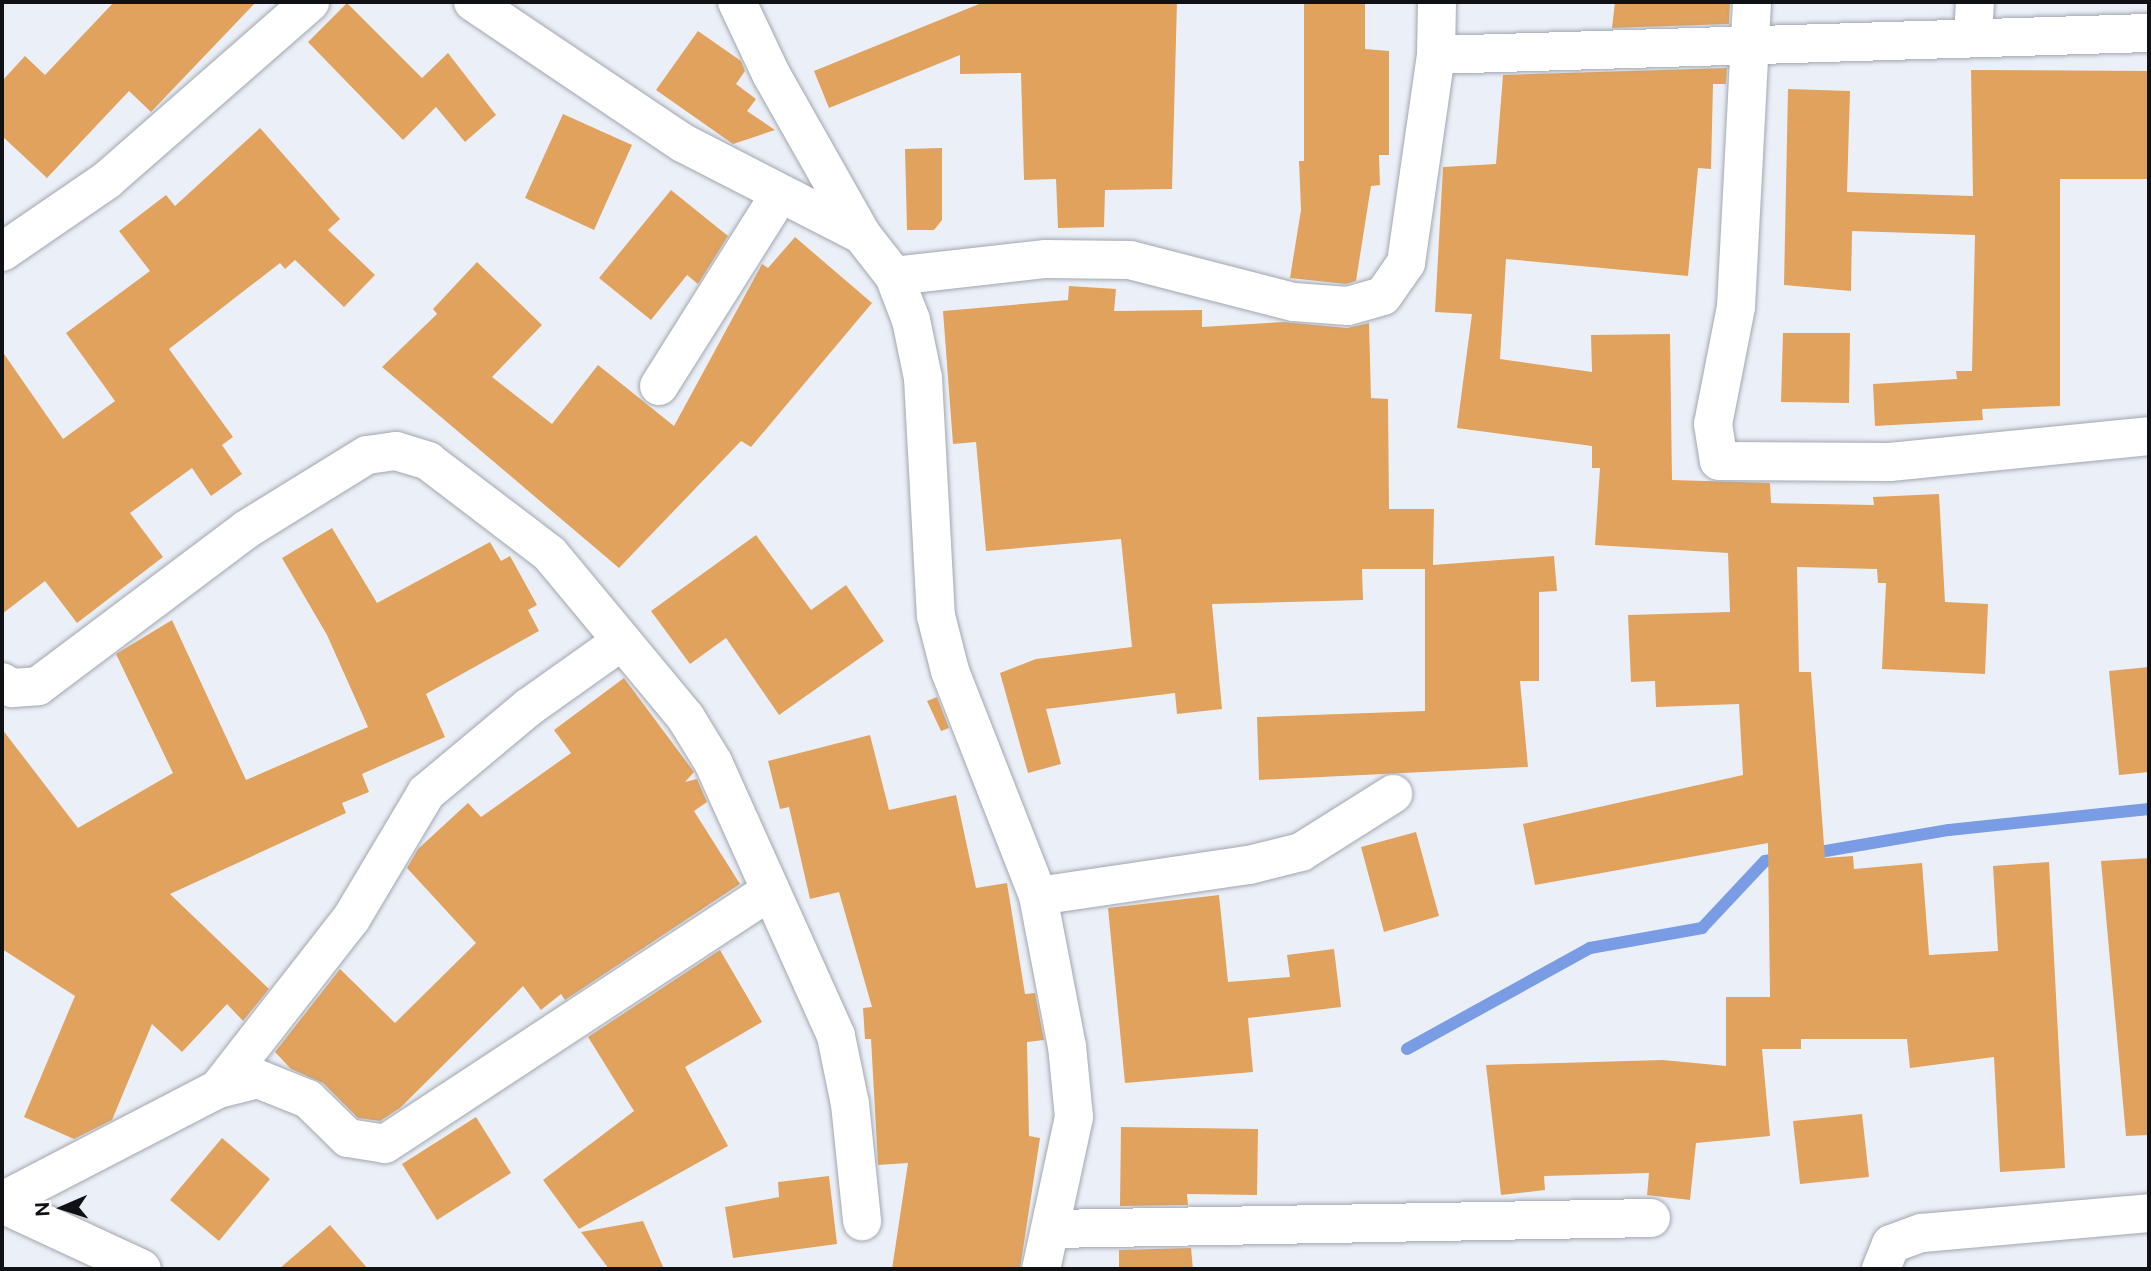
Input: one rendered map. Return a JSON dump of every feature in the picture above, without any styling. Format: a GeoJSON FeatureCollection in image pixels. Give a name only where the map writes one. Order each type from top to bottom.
{"type":"FeatureCollection","features":[{"type":"Feature","properties":{"kind":"street"},"geometry":{"type":"LineString","coordinates":[[2,252],[107,180],[310,2]]}},
{"type":"Feature","properties":{"kind":"street"},"geometry":{"type":"LineString","coordinates":[[473,2],[683,143],[862,235]]}},
{"type":"Feature","properties":{"kind":"street"},"geometry":{"type":"LineString","coordinates":[[737,2],[771,74],[862,235],[894,276],[911,320],[923,378],[936,616],[950,671],[1038,896],[1067,1046],[1074,1117],[1041,1269]]}},
{"type":"Feature","properties":{"kind":"street"},"geometry":{"type":"LineString","coordinates":[[894,276],[1046,259],[1130,260],[1294,302],[1348,306],[1383,296],[1406,263],[1436,55],[1437,2]]}},
{"type":"Feature","properties":{"kind":"street"},"geometry":{"type":"LineString","coordinates":[[1752,2],[1753,42],[1735,251],[1735,307],[1713,424],[1719,461],[1890,462],[2149,436]]}},
{"type":"Feature","properties":{"kind":"street"},"geometry":{"type":"LineString","coordinates":[[1436,55],[1753,42],[1974,20],[2149,33]]}},
{"type":"Feature","properties":{"kind":"street"},"geometry":{"type":"LineString","coordinates":[[659,386],[780,194]]}},
{"type":"Feature","properties":{"kind":"street"},"geometry":{"type":"LineString","coordinates":[[2,682],[12,688],[38,686],[247,529],[367,455],[396,451],[428,461],[550,554],[686,718],[713,762],[836,1036],[850,1104],[862,1221]]}},
{"type":"Feature","properties":{"kind":"street"},"geometry":{"type":"LineString","coordinates":[[219,1089],[351,919],[426,793],[529,707],[622,641]]}},
{"type":"Feature","properties":{"kind":"street"},"geometry":{"type":"LineString","coordinates":[[1038,896],[1249,865],[1301,852],[1393,794]]}},
{"type":"Feature","properties":{"kind":"street"},"geometry":{"type":"LineString","coordinates":[[2,1203],[219,1089],[258,1079],[308,1099],[348,1138],[386,1144],[770,891]]}},
{"type":"Feature","properties":{"kind":"street"},"geometry":{"type":"LineString","coordinates":[[2,1203],[142,1269]]}},
{"type":"Feature","properties":{"kind":"street"},"geometry":{"type":"LineString","coordinates":[[1881,1269],[1891,1244],[1922,1233],[2149,1213]]}},
{"type":"Feature","properties":{"kind":"street"},"geometry":{"type":"LineString","coordinates":[[1052,1228],[1651,1218]]}},
{"type":"Feature","properties":{"kind":"building"},"geometry":{"type":"Polygon","coordinates":[[[114,2],[256,2],[151,112],[129,91],[47,178],[2,136],[2,81],[25,56],[45,75],[114,2]]]}},
{"type":"Feature","properties":{"kind":"building"},"geometry":{"type":"Polygon","coordinates":[[[984,2],[1177,2],[1172,189],[1105,190],[1104,227],[1058,228],[1056,179],[1024,180],[1021,73],[960,74],[960,55],[829,108],[814,71],[984,2]]]}},
{"type":"Feature","properties":{"kind":"building"},"geometry":{"type":"Polygon","coordinates":[[[1304,2],[1365,2],[1365,49],[1389,51],[1389,155],[1379,155],[1380,185],[1371,186],[1356,281],[1346,284],[1290,278],[1301,210],[1299,161],[1304,161],[1304,2]]]}},
{"type":"Feature","properties":{"kind":"building"},"geometry":{"type":"Polygon","coordinates":[[[1615,2],[1730,2],[1729,24],[1612,28],[1615,2]]]}},
{"type":"Feature","properties":{"kind":"building"},"geometry":{"type":"Polygon","coordinates":[[[347,3],[422,78],[448,53],[496,115],[465,142],[436,107],[403,140],[308,42],[347,3]]]}},
{"type":"Feature","properties":{"kind":"building"},"geometry":{"type":"Polygon","coordinates":[[[698,31],[741,61],[745,71],[736,84],[756,99],[747,111],[775,130],[733,144],[656,90],[698,31]]]}},
{"type":"Feature","properties":{"kind":"building"},"geometry":{"type":"Polygon","coordinates":[[[1727,68],[1726,84],[1713,84],[1711,169],[1698,168],[1688,276],[1506,259],[1500,359],[1592,372],[1591,335],[1670,334],[1672,480],[1770,483],[1771,503],[1874,505],[1873,497],[1939,494],[1945,602],[1988,604],[1985,674],[1882,669],[1886,583],[1878,583],[1877,569],[1797,567],[1799,672],[1811,672],[1825,858],[1853,856],[1854,869],[1922,863],[1929,955],[1998,951],[1993,866],[2049,862],[2065,1168],[2000,1172],[1994,1057],[1910,1068],[1907,1039],[1801,1039],[1801,1049],[1762,1049],[1770,1136],[1696,1143],[1690,1200],[1647,1195],[1649,1173],[1544,1176],[1545,1190],[1501,1195],[1486,1065],[1663,1060],[1726,1066],[1726,997],[1770,997],[1768,843],[1535,885],[1523,824],[1743,775],[1739,704],[1656,707],[1655,681],[1631,682],[1628,615],[1730,612],[1728,553],[1595,545],[1600,468],[1592,468],[1592,446],[1457,428],[1472,314],[1435,312],[1443,167],[1496,164],[1503,75],[1727,68]]]}},
{"type":"Feature","properties":{"kind":"building"},"geometry":{"type":"Polygon","coordinates":[[[1971,70],[2149,71],[2149,179],[2060,179],[2060,406],[1982,409],[1983,420],[1875,426],[1873,384],[1957,379],[1956,371],[1972,371],[1975,235],[1852,231],[1851,291],[1784,285],[1788,89],[1850,91],[1847,192],[1973,196],[1971,70]]]}},
{"type":"Feature","properties":{"kind":"building"},"geometry":{"type":"Polygon","coordinates":[[[563,114],[632,145],[594,230],[525,198],[563,114]]]}},
{"type":"Feature","properties":{"kind":"building"},"geometry":{"type":"Polygon","coordinates":[[[260,128],[340,219],[328,230],[375,275],[344,307],[295,260],[285,269],[280,263],[169,349],[233,437],[222,445],[242,474],[211,496],[192,468],[130,513],[163,557],[77,623],[45,581],[2,614],[2,351],[63,439],[115,401],[66,333],[150,271],[119,231],[166,195],[175,206],[260,128]]]}},
{"type":"Feature","properties":{"kind":"building"},"geometry":{"type":"Polygon","coordinates":[[[942,148],[942,220],[934,230],[907,230],[905,149],[942,148]]]}},
{"type":"Feature","properties":{"kind":"building"},"geometry":{"type":"Polygon","coordinates":[[[671,190],[728,236],[698,284],[687,275],[651,320],[599,278],[671,190]]]}},
{"type":"Feature","properties":{"kind":"building"},"geometry":{"type":"Polygon","coordinates":[[[795,237],[872,303],[751,447],[741,441],[619,568],[382,367],[437,314],[433,309],[477,262],[542,325],[492,377],[552,424],[598,365],[674,426],[762,264],[768,268],[795,237]]]}},
{"type":"Feature","properties":{"kind":"building"},"geometry":{"type":"Polygon","coordinates":[[[1069,286],[1116,289],[1114,311],[1202,310],[1202,327],[1283,322],[1347,328],[1369,323],[1371,398],[1388,399],[1389,509],[1434,509],[1433,565],[1554,556],[1557,591],[1539,592],[1539,681],[1520,681],[1528,767],[1259,780],[1257,717],[1425,711],[1425,569],[1362,569],[1363,600],[1212,604],[1222,709],[1177,714],[1175,693],[1046,709],[1061,764],[1028,773],[1000,673],[1036,659],[1132,647],[1121,539],[986,551],[976,442],[953,444],[943,311],[1068,300],[1069,286]]]}},
{"type":"Feature","properties":{"kind":"building"},"geometry":{"type":"Polygon","coordinates":[[[1783,333],[1850,333],[1849,403],[1781,402],[1783,333]]]}},
{"type":"Feature","properties":{"kind":"building"},"geometry":{"type":"Polygon","coordinates":[[[332,528],[377,603],[490,542],[501,561],[510,556],[537,605],[528,610],[539,631],[426,694],[445,737],[362,774],[369,792],[342,803],[346,813],[170,894],[269,989],[243,1021],[227,1004],[182,1052],[152,1024],[112,1120],[74,1139],[24,1117],[75,996],[2,949],[2,729],[78,828],[173,773],[116,654],[172,620],[246,780],[368,727],[327,635],[282,558],[332,528]]]}},
{"type":"Feature","properties":{"kind":"building"},"geometry":{"type":"Polygon","coordinates":[[[756,535],[811,610],[846,585],[884,641],[779,715],[726,638],[690,664],[651,611],[756,535]]]}},
{"type":"Feature","properties":{"kind":"building"},"geometry":{"type":"Polygon","coordinates":[[[2149,667],[2149,772],[2119,775],[2109,671],[2149,667]]]}},
{"type":"Feature","properties":{"kind":"building"},"geometry":{"type":"Polygon","coordinates":[[[624,678],[694,772],[685,782],[697,779],[707,802],[694,811],[740,884],[565,1000],[561,994],[541,1010],[523,986],[400,1108],[380,1121],[358,1118],[323,1083],[291,1069],[275,1052],[340,969],[395,1023],[476,943],[407,868],[418,849],[468,803],[481,817],[571,753],[554,730],[624,678]]]}},
{"type":"Feature","properties":{"kind":"building"},"geometry":{"type":"Polygon","coordinates":[[[937,697],[949,728],[941,731],[927,701],[937,697]]]}},
{"type":"Feature","properties":{"kind":"building"},"geometry":{"type":"Polygon","coordinates":[[[870,735],[889,810],[956,795],[976,888],[1007,883],[1025,994],[1035,993],[1044,1040],[1027,1042],[1029,1136],[1040,1138],[1020,1269],[892,1269],[908,1163],[878,1165],[871,1039],[865,1039],[863,1008],[872,1007],[839,892],[810,899],[789,807],[780,809],[768,761],[870,735]]]}},
{"type":"Feature","properties":{"kind":"building"},"geometry":{"type":"Polygon","coordinates":[[[1416,832],[1439,916],[1384,932],[1361,847],[1416,832]]]}},
{"type":"Feature","properties":{"kind":"building"},"geometry":{"type":"Polygon","coordinates":[[[2149,858],[2149,1135],[2126,1136],[2101,861],[2149,858]]]}},
{"type":"Feature","properties":{"kind":"building"},"geometry":{"type":"Polygon","coordinates":[[[1219,895],[1228,982],[1290,977],[1287,955],[1334,949],[1341,1007],[1248,1018],[1253,1072],[1125,1083],[1108,908],[1219,895]]]}},
{"type":"Feature","properties":{"kind":"building"},"geometry":{"type":"Polygon","coordinates":[[[720,950],[762,1022],[685,1067],[728,1146],[579,1229],[543,1180],[634,1111],[588,1037],[720,950]]]}},
{"type":"Feature","properties":{"kind":"building"},"geometry":{"type":"Polygon","coordinates":[[[1862,1114],[1869,1177],[1800,1184],[1793,1121],[1862,1114]]]}},
{"type":"Feature","properties":{"kind":"building"},"geometry":{"type":"Polygon","coordinates":[[[476,1117],[511,1173],[437,1220],[402,1164],[476,1117]]]}},
{"type":"Feature","properties":{"kind":"building"},"geometry":{"type":"Polygon","coordinates":[[[1121,1127],[1258,1129],[1257,1195],[1187,1194],[1188,1205],[1120,1206],[1121,1127]]]}},
{"type":"Feature","properties":{"kind":"building"},"geometry":{"type":"Polygon","coordinates":[[[222,1138],[270,1179],[219,1241],[170,1200],[222,1138]]]}},
{"type":"Feature","properties":{"kind":"building"},"geometry":{"type":"Polygon","coordinates":[[[829,1176],[837,1244],[733,1258],[725,1207],[779,1197],[778,1182],[829,1176]]]}},
{"type":"Feature","properties":{"kind":"building"},"geometry":{"type":"Polygon","coordinates":[[[643,1221],[664,1269],[609,1269],[581,1232],[643,1221]]]}},
{"type":"Feature","properties":{"kind":"building"},"geometry":{"type":"Polygon","coordinates":[[[330,1225],[368,1269],[279,1269],[330,1225]]]}},
{"type":"Feature","properties":{"kind":"building"},"geometry":{"type":"Polygon","coordinates":[[[1191,1248],[1193,1269],[1119,1269],[1119,1250],[1191,1248]]]}},
{"type":"Feature","properties":{"kind":"waterway"},"geometry":{"type":"LineString","coordinates":[[1808,854],[1949,830],[2149,809]]}},
{"type":"Feature","properties":{"kind":"waterway"},"geometry":{"type":"LineString","coordinates":[[1407,1049],[1590,948],[1702,928],[1765,861],[1783,858]]}}]}
